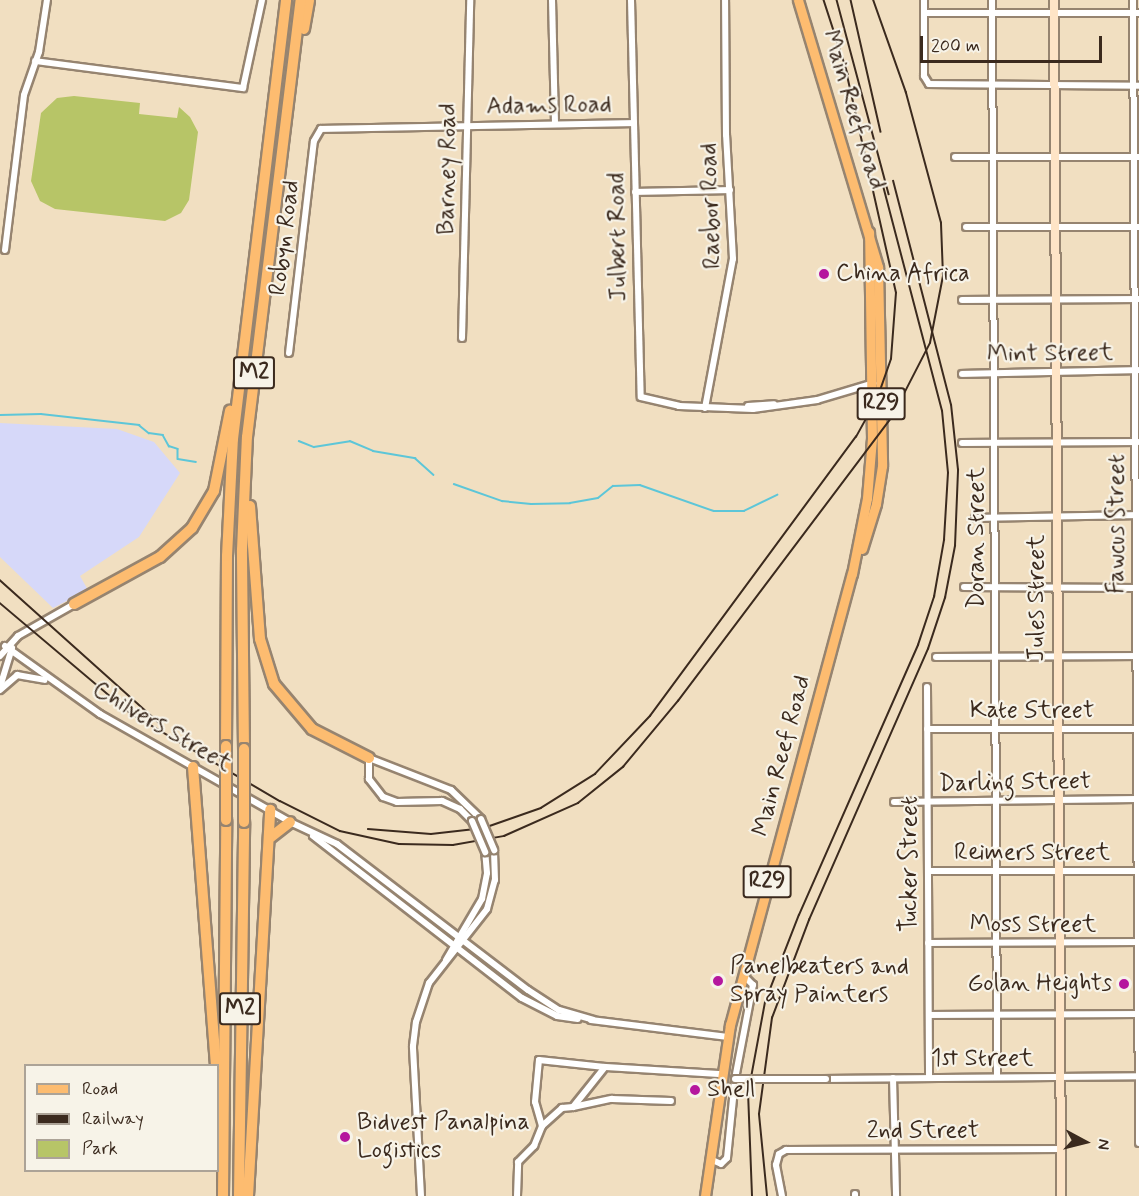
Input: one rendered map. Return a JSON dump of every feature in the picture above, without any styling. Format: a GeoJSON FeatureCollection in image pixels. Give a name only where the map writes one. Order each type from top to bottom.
{"type":"FeatureCollection","features":[{"type":"Feature","properties":{"kind":"highway","name":"M2"},"geometry":{"type":"LineString","coordinates":[[223,1196],[229,496],[245,338],[286,0]]}},
{"type":"Feature","properties":{"kind":"highway","name":"M2"},"geometry":{"type":"LineString","coordinates":[[239,1196],[244,822],[243,507],[258,334],[301,0]]}},
{"type":"Feature","properties":{"kind":"highway"},"geometry":{"type":"LineString","coordinates":[[287,120],[309,0]]}},
{"type":"Feature","properties":{"kind":"highway"},"geometry":{"type":"LineString","coordinates":[[258,334],[249,486],[256,600],[266,665],[283,698],[312,729],[369,758]]}},
{"type":"Feature","properties":{"kind":"highway"},"geometry":{"type":"LineString","coordinates":[[74,604],[160,557],[201,516],[219,474],[245,338]]}},
{"type":"Feature","properties":{"kind":"highway"},"geometry":{"type":"LineString","coordinates":[[193,767],[216,1064]]}},
{"type":"Feature","properties":{"kind":"highway"},"geometry":{"type":"LineString","coordinates":[[248,1196],[271,837],[270,810]]}},
{"type":"Feature","properties":{"kind":"highway"},"geometry":{"type":"LineString","coordinates":[[271,837],[290,822]]}},
{"type":"Feature","properties":{"kind":"highway"},"geometry":{"type":"LineString","coordinates":[[219,1107],[223,1159]]}},
{"type":"Feature","properties":{"kind":"main road","name":"Main Reef Road"},"geometry":{"type":"LineString","coordinates":[[705,1196],[720,1074],[728,1037],[852,574],[868,491],[877,419],[869,232],[798,0]]}},
{"type":"Feature","properties":{"kind":"main road","name":"Jules Street"},"geometry":{"type":"LineString","coordinates":[[1054,0],[1061,1196]]}},
{"type":"Feature","properties":{"kind":"street"},"geometry":{"type":"LineString","coordinates":[[5,250],[24,95],[35,61],[46,0]]}},
{"type":"Feature","properties":{"kind":"street"},"geometry":{"type":"LineString","coordinates":[[35,61],[243,88],[262,0]]}},
{"type":"Feature","properties":{"kind":"street","name":"Barney Road"},"geometry":{"type":"LineString","coordinates":[[462,338],[470,0]]}},
{"type":"Feature","properties":{"kind":"street"},"geometry":{"type":"LineString","coordinates":[[552,0],[555,124]]}},
{"type":"Feature","properties":{"kind":"street","name":"Julbert Road"},"geometry":{"type":"LineString","coordinates":[[631,0],[638,350],[643,399],[705,408]]}},
{"type":"Feature","properties":{"kind":"street","name":"Raebor Road"},"geometry":{"type":"LineString","coordinates":[[705,408],[731,286],[725,0]]}},
{"type":"Feature","properties":{"kind":"street"},"geometry":{"type":"LineString","coordinates":[[924,0],[924,76],[928,84],[941,86],[1136,86]]}},
{"type":"Feature","properties":{"kind":"street","name":"Doran Street"},"geometry":{"type":"LineString","coordinates":[[992,0],[996,373],[995,942],[997,1077]]}},
{"type":"Feature","properties":{"kind":"street","name":"Fawcus Street"},"geometry":{"type":"LineString","coordinates":[[1133,0],[1136,13],[1137,514],[1135,588],[1138,729],[1139,1143]]}},
{"type":"Feature","properties":{"kind":"street"},"geometry":{"type":"LineString","coordinates":[[924,13],[1136,13]]}},
{"type":"Feature","properties":{"kind":"street","name":"Adams Road"},"geometry":{"type":"LineString","coordinates":[[321,129],[634,123]]}},
{"type":"Feature","properties":{"kind":"street","name":"Robyn Road"},"geometry":{"type":"LineString","coordinates":[[289,353],[314,141],[321,129]]}},
{"type":"Feature","properties":{"kind":"street"},"geometry":{"type":"LineString","coordinates":[[955,157],[1136,157]]}},
{"type":"Feature","properties":{"kind":"street"},"geometry":{"type":"LineString","coordinates":[[635,192],[730,190]]}},
{"type":"Feature","properties":{"kind":"street"},"geometry":{"type":"LineString","coordinates":[[966,227],[1137,227]]}},
{"type":"Feature","properties":{"kind":"street"},"geometry":{"type":"LineString","coordinates":[[962,300],[1137,299]]}},
{"type":"Feature","properties":{"kind":"street","name":"Mint Street"},"geometry":{"type":"LineString","coordinates":[[962,374],[1137,370]]}},
{"type":"Feature","properties":{"kind":"street"},"geometry":{"type":"LineString","coordinates":[[705,408],[778,405],[817,400],[876,383]]}},
{"type":"Feature","properties":{"kind":"street"},"geometry":{"type":"LineString","coordinates":[[962,443],[1137,442]]}},
{"type":"Feature","properties":{"kind":"street"},"geometry":{"type":"LineString","coordinates":[[975,518],[1137,514]]}},
{"type":"Feature","properties":{"kind":"street"},"geometry":{"type":"LineString","coordinates":[[964,587],[1135,588]]}},
{"type":"Feature","properties":{"kind":"street"},"geometry":{"type":"LineString","coordinates":[[0,656],[18,636],[74,604]]}},
{"type":"Feature","properties":{"kind":"street"},"geometry":{"type":"LineString","coordinates":[[0,689],[8,649]]}},
{"type":"Feature","properties":{"kind":"street","name":"Chilvers Street"},"geometry":{"type":"LineString","coordinates":[[8,649],[51,682],[193,767],[290,822],[358,857],[548,1004],[593,1020]]}},
{"type":"Feature","properties":{"kind":"street"},"geometry":{"type":"LineString","coordinates":[[936,657],[1137,656]]}},
{"type":"Feature","properties":{"kind":"street"},"geometry":{"type":"LineString","coordinates":[[0,689],[17,675],[31,675],[51,682]]}},
{"type":"Feature","properties":{"kind":"street","name":"Tucker Street"},"geometry":{"type":"LineString","coordinates":[[927,687],[929,1078]]}},
{"type":"Feature","properties":{"kind":"street","name":"Kate Street"},"geometry":{"type":"LineString","coordinates":[[927,729],[1138,729]]}},
{"type":"Feature","properties":{"kind":"street"},"geometry":{"type":"LineString","coordinates":[[422,1196],[415,1026],[424,993],[452,945],[472,918],[484,893],[485,852],[472,821],[460,809],[442,801],[397,802],[383,797],[369,779],[369,758],[451,790],[481,819],[494,850],[496,876],[491,899],[465,941],[445,960]]}},
{"type":"Feature","properties":{"kind":"street","name":"Darling Street"},"geometry":{"type":"LineString","coordinates":[[894,802],[1137,799]]}},
{"type":"Feature","properties":{"kind":"street","name":"Chilvers Street"},"geometry":{"type":"LineString","coordinates":[[307,830],[458,950],[538,1008],[563,1017],[728,1037]]}},
{"type":"Feature","properties":{"kind":"street","name":"Reimers Street"},"geometry":{"type":"LineString","coordinates":[[928,871],[1137,871]]}},
{"type":"Feature","properties":{"kind":"street","name":"Moss Street"},"geometry":{"type":"LineString","coordinates":[[928,944],[1138,942]]}},
{"type":"Feature","properties":{"kind":"street"},"geometry":{"type":"LineString","coordinates":[[710,1159],[721,1164],[727,1158],[735,1079],[753,985],[743,975]]}},
{"type":"Feature","properties":{"kind":"street"},"geometry":{"type":"LineString","coordinates":[[929,1015],[1138,1014]]}},
{"type":"Feature","properties":{"kind":"street"},"geometry":{"type":"LineString","coordinates":[[542,1126],[535,1102],[539,1060],[605,1067],[720,1074]]}},
{"type":"Feature","properties":{"kind":"street"},"geometry":{"type":"LineString","coordinates":[[573,1107],[605,1067]]}},
{"type":"Feature","properties":{"kind":"street","name":"1st Street"},"geometry":{"type":"LineString","coordinates":[[735,1079],[1139,1076]]}},
{"type":"Feature","properties":{"kind":"street"},"geometry":{"type":"LineString","coordinates":[[893,1078],[896,1196]]}},
{"type":"Feature","properties":{"kind":"street"},"geometry":{"type":"LineString","coordinates":[[517,1196],[518,1162],[534,1146],[542,1126],[562,1108],[612,1099],[671,1101]]}},
{"type":"Feature","properties":{"kind":"street","name":"2nd Street"},"geometry":{"type":"LineString","coordinates":[[782,1196],[776,1165],[779,1155],[786,1150],[1060,1149]]}},
{"type":"Feature","properties":{"kind":"shaded area"},"geometry":{"type":"Polygon","coordinates":[[[0,423],[117,429],[154,442],[180,473],[139,537],[80,576],[88,590],[53,608],[0,557],[0,423]]]}},
{"type":"Feature","properties":{"kind":"green space"},"geometry":{"type":"Polygon","coordinates":[[[74,96],[140,103],[139,114],[177,118],[179,107],[190,117],[198,132],[189,200],[181,213],[165,221],[55,209],[40,201],[31,181],[41,113],[57,98],[74,96]]]}},
{"type":"Feature","properties":{"kind":"waterway"},"geometry":{"type":"LineString","coordinates":[[0,415],[41,414],[139,425],[149,433],[163,435],[169,446],[178,449],[178,459],[196,462]]}},
{"type":"Feature","properties":{"kind":"waterway"},"geometry":{"type":"LineString","coordinates":[[299,441],[314,447],[350,441],[373,451],[415,458],[434,475]]}},
{"type":"Feature","properties":{"kind":"waterway"},"geometry":{"type":"LineString","coordinates":[[454,484],[502,501],[531,504],[570,503],[598,498],[613,486],[640,485],[714,511],[744,511],[777,495]]}},
{"type":"Feature","properties":{"kind":"railway"},"geometry":{"type":"LineString","coordinates":[[824,0],[848,74]]}},
{"type":"Feature","properties":{"kind":"railway"},"geometry":{"type":"LineString","coordinates":[[837,0],[889,194]]}},
{"type":"Feature","properties":{"kind":"railway"},"geometry":{"type":"LineString","coordinates":[[851,0],[881,132]]}},
{"type":"Feature","properties":{"kind":"railway"},"geometry":{"type":"LineString","coordinates":[[0,603],[130,713],[280,801],[340,831],[399,844],[453,845],[504,836],[578,803],[623,767],[678,701],[892,417],[930,343],[943,276],[941,223],[906,93],[873,0]]}},
{"type":"Feature","properties":{"kind":"railway"},"geometry":{"type":"LineString","coordinates":[[368,829],[431,834],[484,828],[541,808],[595,774],[650,716],[856,437],[877,399],[891,359],[896,293],[845,66]]}},
{"type":"Feature","properties":{"kind":"railway"},"geometry":{"type":"LineString","coordinates":[[767,1196],[759,1114],[772,1018],[809,920],[928,649],[945,598],[955,546],[958,470],[951,405],[893,181]]}},
{"type":"Feature","properties":{"kind":"railway"},"geometry":{"type":"LineString","coordinates":[[752,1196],[748,1094],[765,1002],[799,915],[918,645],[934,597],[944,540],[948,473],[942,411],[883,186]]}},
{"type":"Feature","properties":{"kind":"railway"},"geometry":{"type":"LineString","coordinates":[[0,580],[163,726]]}},
{"type":"Feature","properties":{"kind":"place","name":"China Africa"},"geometry":{"type":"Point","coordinates":[824,274]}},
{"type":"Feature","properties":{"kind":"place","name":"Panelbeaters and Spray Painters"},"geometry":{"type":"Point","coordinates":[718,981]}},
{"type":"Feature","properties":{"kind":"place","name":"Golan Heights"},"geometry":{"type":"Point","coordinates":[1124,984]}},
{"type":"Feature","properties":{"kind":"place","name":"Shell"},"geometry":{"type":"Point","coordinates":[695,1090]}},
{"type":"Feature","properties":{"kind":"place","name":"Bidvest Panalpina Logistics"},"geometry":{"type":"Point","coordinates":[345,1137]}}]}
